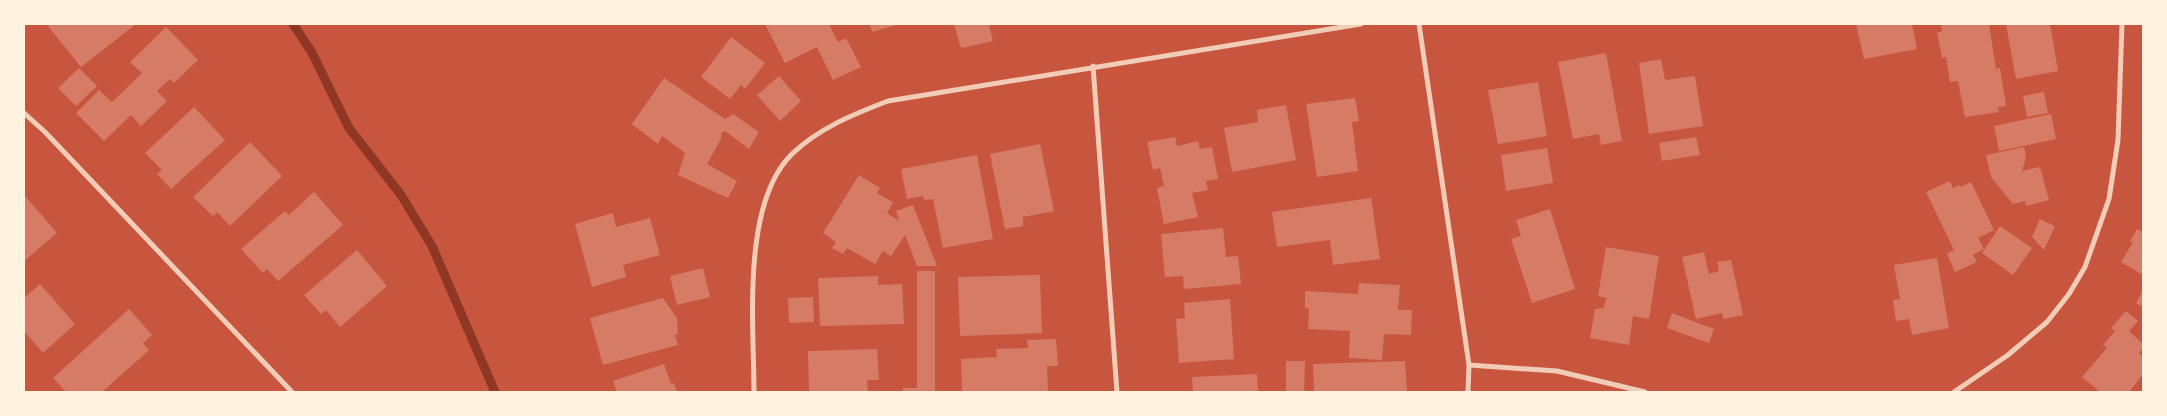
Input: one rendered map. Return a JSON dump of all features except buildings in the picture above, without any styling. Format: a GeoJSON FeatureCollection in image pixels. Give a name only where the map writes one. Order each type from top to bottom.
{"type":"FeatureCollection","features":[{"type":"Feature","properties":{"kind":"street"},"geometry":{"type":"LineString","coordinates":[[754,392],[754,265],[760,218],[774,178],[792,154],[816,135],[860,112],[888,101],[1093,66],[1361,24]]}},
{"type":"Feature","properties":{"kind":"street"},"geometry":{"type":"LineString","coordinates":[[1418,24],[1469,365],[1468,392]]}},
{"type":"Feature","properties":{"kind":"street"},"geometry":{"type":"LineString","coordinates":[[1954,392],[2008,355],[2047,322],[2069,294],[2085,267],[2109,199],[2117,150],[2122,24]]}},
{"type":"Feature","properties":{"kind":"street"},"geometry":{"type":"LineString","coordinates":[[1093,66],[1117,392]]}},
{"type":"Feature","properties":{"kind":"street"},"geometry":{"type":"LineString","coordinates":[[24,113],[45,132],[292,392]]}},
{"type":"Feature","properties":{"kind":"street"},"geometry":{"type":"LineString","coordinates":[[1469,365],[1557,371],[1645,392]]}},
{"type":"Feature","properties":{"kind":"waterway"},"geometry":{"type":"LineString","coordinates":[[293,24],[311,51],[349,128],[401,195],[432,246],[495,392]]}}]}
